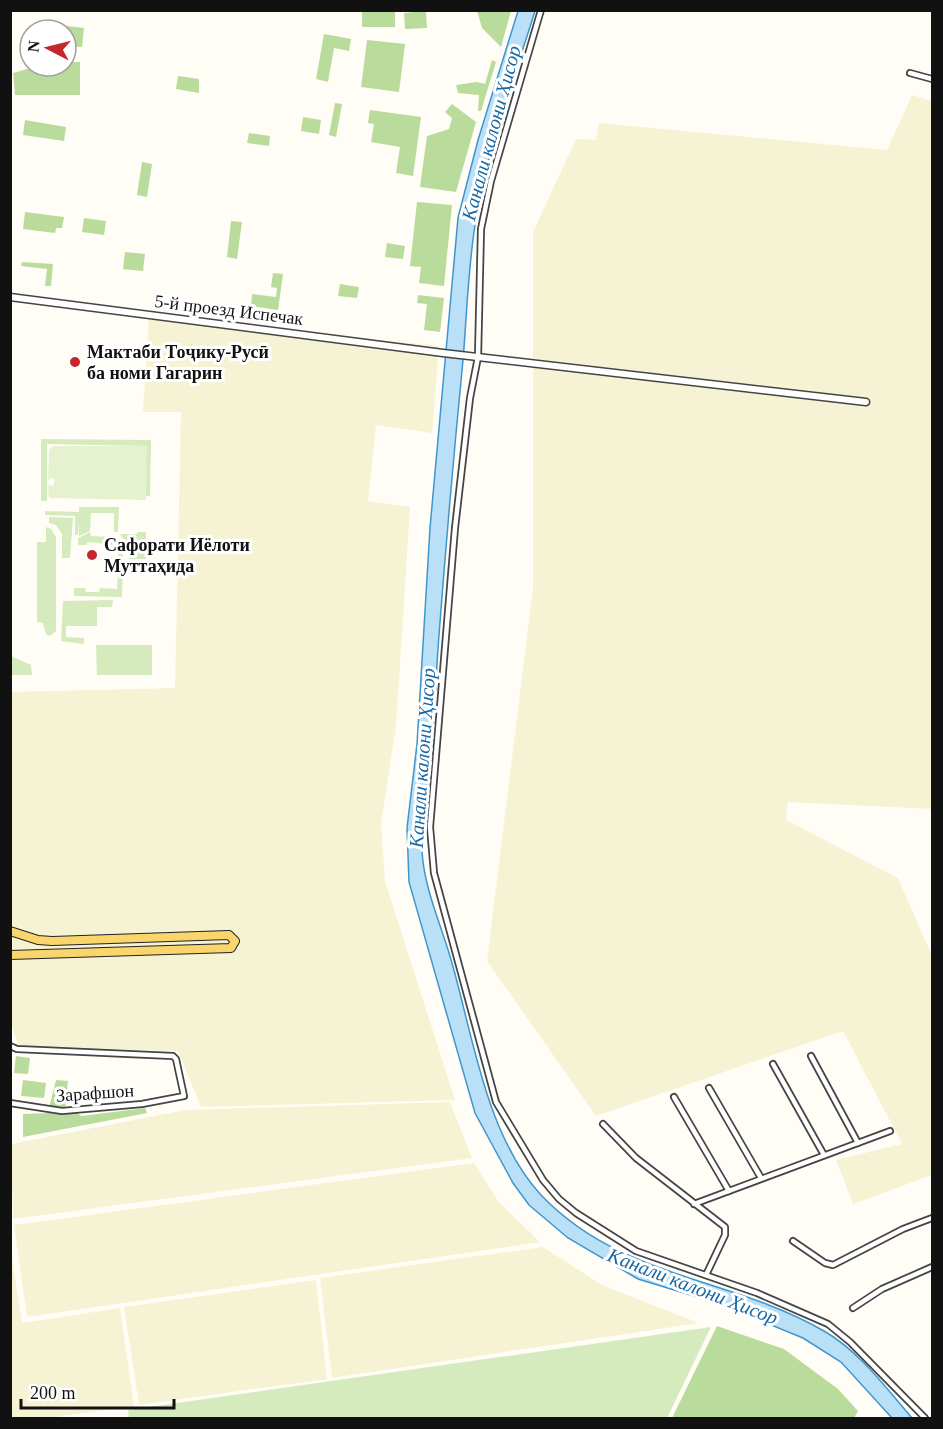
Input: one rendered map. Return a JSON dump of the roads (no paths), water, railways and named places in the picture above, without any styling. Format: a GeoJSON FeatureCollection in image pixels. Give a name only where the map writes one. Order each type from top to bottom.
{"type":"FeatureCollection","features":[{"type":"Feature","properties":{"kind":"main road"},"geometry":{"type":"LineString","coordinates":[[10,931],[38,940],[52,941],[230,935],[235,939],[233,948],[10,955]]}},
{"type":"Feature","properties":{"kind":"main road"},"geometry":{"type":"LineString","coordinates":[[186,937],[188,950]]}},
{"type":"Feature","properties":{"kind":"street"},"geometry":{"type":"LineString","coordinates":[[541,10],[491,181],[481,228],[474,357],[455,528],[430,827],[434,873],[496,1102],[543,1180],[559,1199],[576,1213],[636,1251],[706,1275],[828,1324],[850,1342],[925,1419]]}},
{"type":"Feature","properties":{"kind":"street"},"geometry":{"type":"LineString","coordinates":[[910,73],[933,79]]}},
{"type":"Feature","properties":{"kind":"street","name":"5-й проезд Испечак"},"geometry":{"type":"LineString","coordinates":[[10,297],[474,357],[866,402]]}},
{"type":"Feature","properties":{"kind":"street","name":"Зарафшон"},"geometry":{"type":"LineString","coordinates":[[10,1046],[17,1049],[173,1056],[176,1059],[184,1096],[62,1112],[10,1103]]}},
{"type":"Feature","properties":{"kind":"street"},"geometry":{"type":"LineString","coordinates":[[811,1056],[858,1143]]}},
{"type":"Feature","properties":{"kind":"street"},"geometry":{"type":"LineString","coordinates":[[773,1064],[824,1155]]}},
{"type":"Feature","properties":{"kind":"street"},"geometry":{"type":"LineString","coordinates":[[709,1088],[761,1178]]}},
{"type":"Feature","properties":{"kind":"street"},"geometry":{"type":"LineString","coordinates":[[674,1097],[729,1191]]}},
{"type":"Feature","properties":{"kind":"street"},"geometry":{"type":"LineString","coordinates":[[603,1124],[636,1158],[726,1231],[706,1275]]}},
{"type":"Feature","properties":{"kind":"street"},"geometry":{"type":"LineString","coordinates":[[694,1204],[890,1131]]}},
{"type":"Feature","properties":{"kind":"street"},"geometry":{"type":"LineString","coordinates":[[793,1241],[825,1263],[833,1265],[903,1229],[933,1218]]}},
{"type":"Feature","properties":{"kind":"street"},"geometry":{"type":"LineString","coordinates":[[853,1308],[882,1289],[933,1267]]}},
{"type":"Feature","properties":{"kind":"water","name":"Канали калони Ҳисор"},"geometry":{"type":"Polygon","coordinates":[[[518,11],[535,11],[487,167],[471,254],[432,737],[422,826],[423,865],[430,894],[452,963],[484,1085],[495,1116],[507,1145],[541,1195],[572,1223],[606,1244],[677,1274],[751,1298],[824,1331],[860,1359],[912,1418],[892,1418],[841,1362],[803,1338],[717,1303],[638,1279],[568,1238],[529,1205],[513,1183],[475,1113],[409,882],[407,828],[417,744],[430,528],[458,218],[478,140],[518,11]]]}},
{"type":"Feature","properties":{"kind":"place","name":"Мактаби Тоҷику-Русӣ ба номи Гагарин"},"geometry":{"type":"Point","coordinates":[75,362]}},
{"type":"Feature","properties":{"kind":"place","name":"Сафорати Иёлоти Муттаҳида"},"geometry":{"type":"Point","coordinates":[92,555]}}]}
